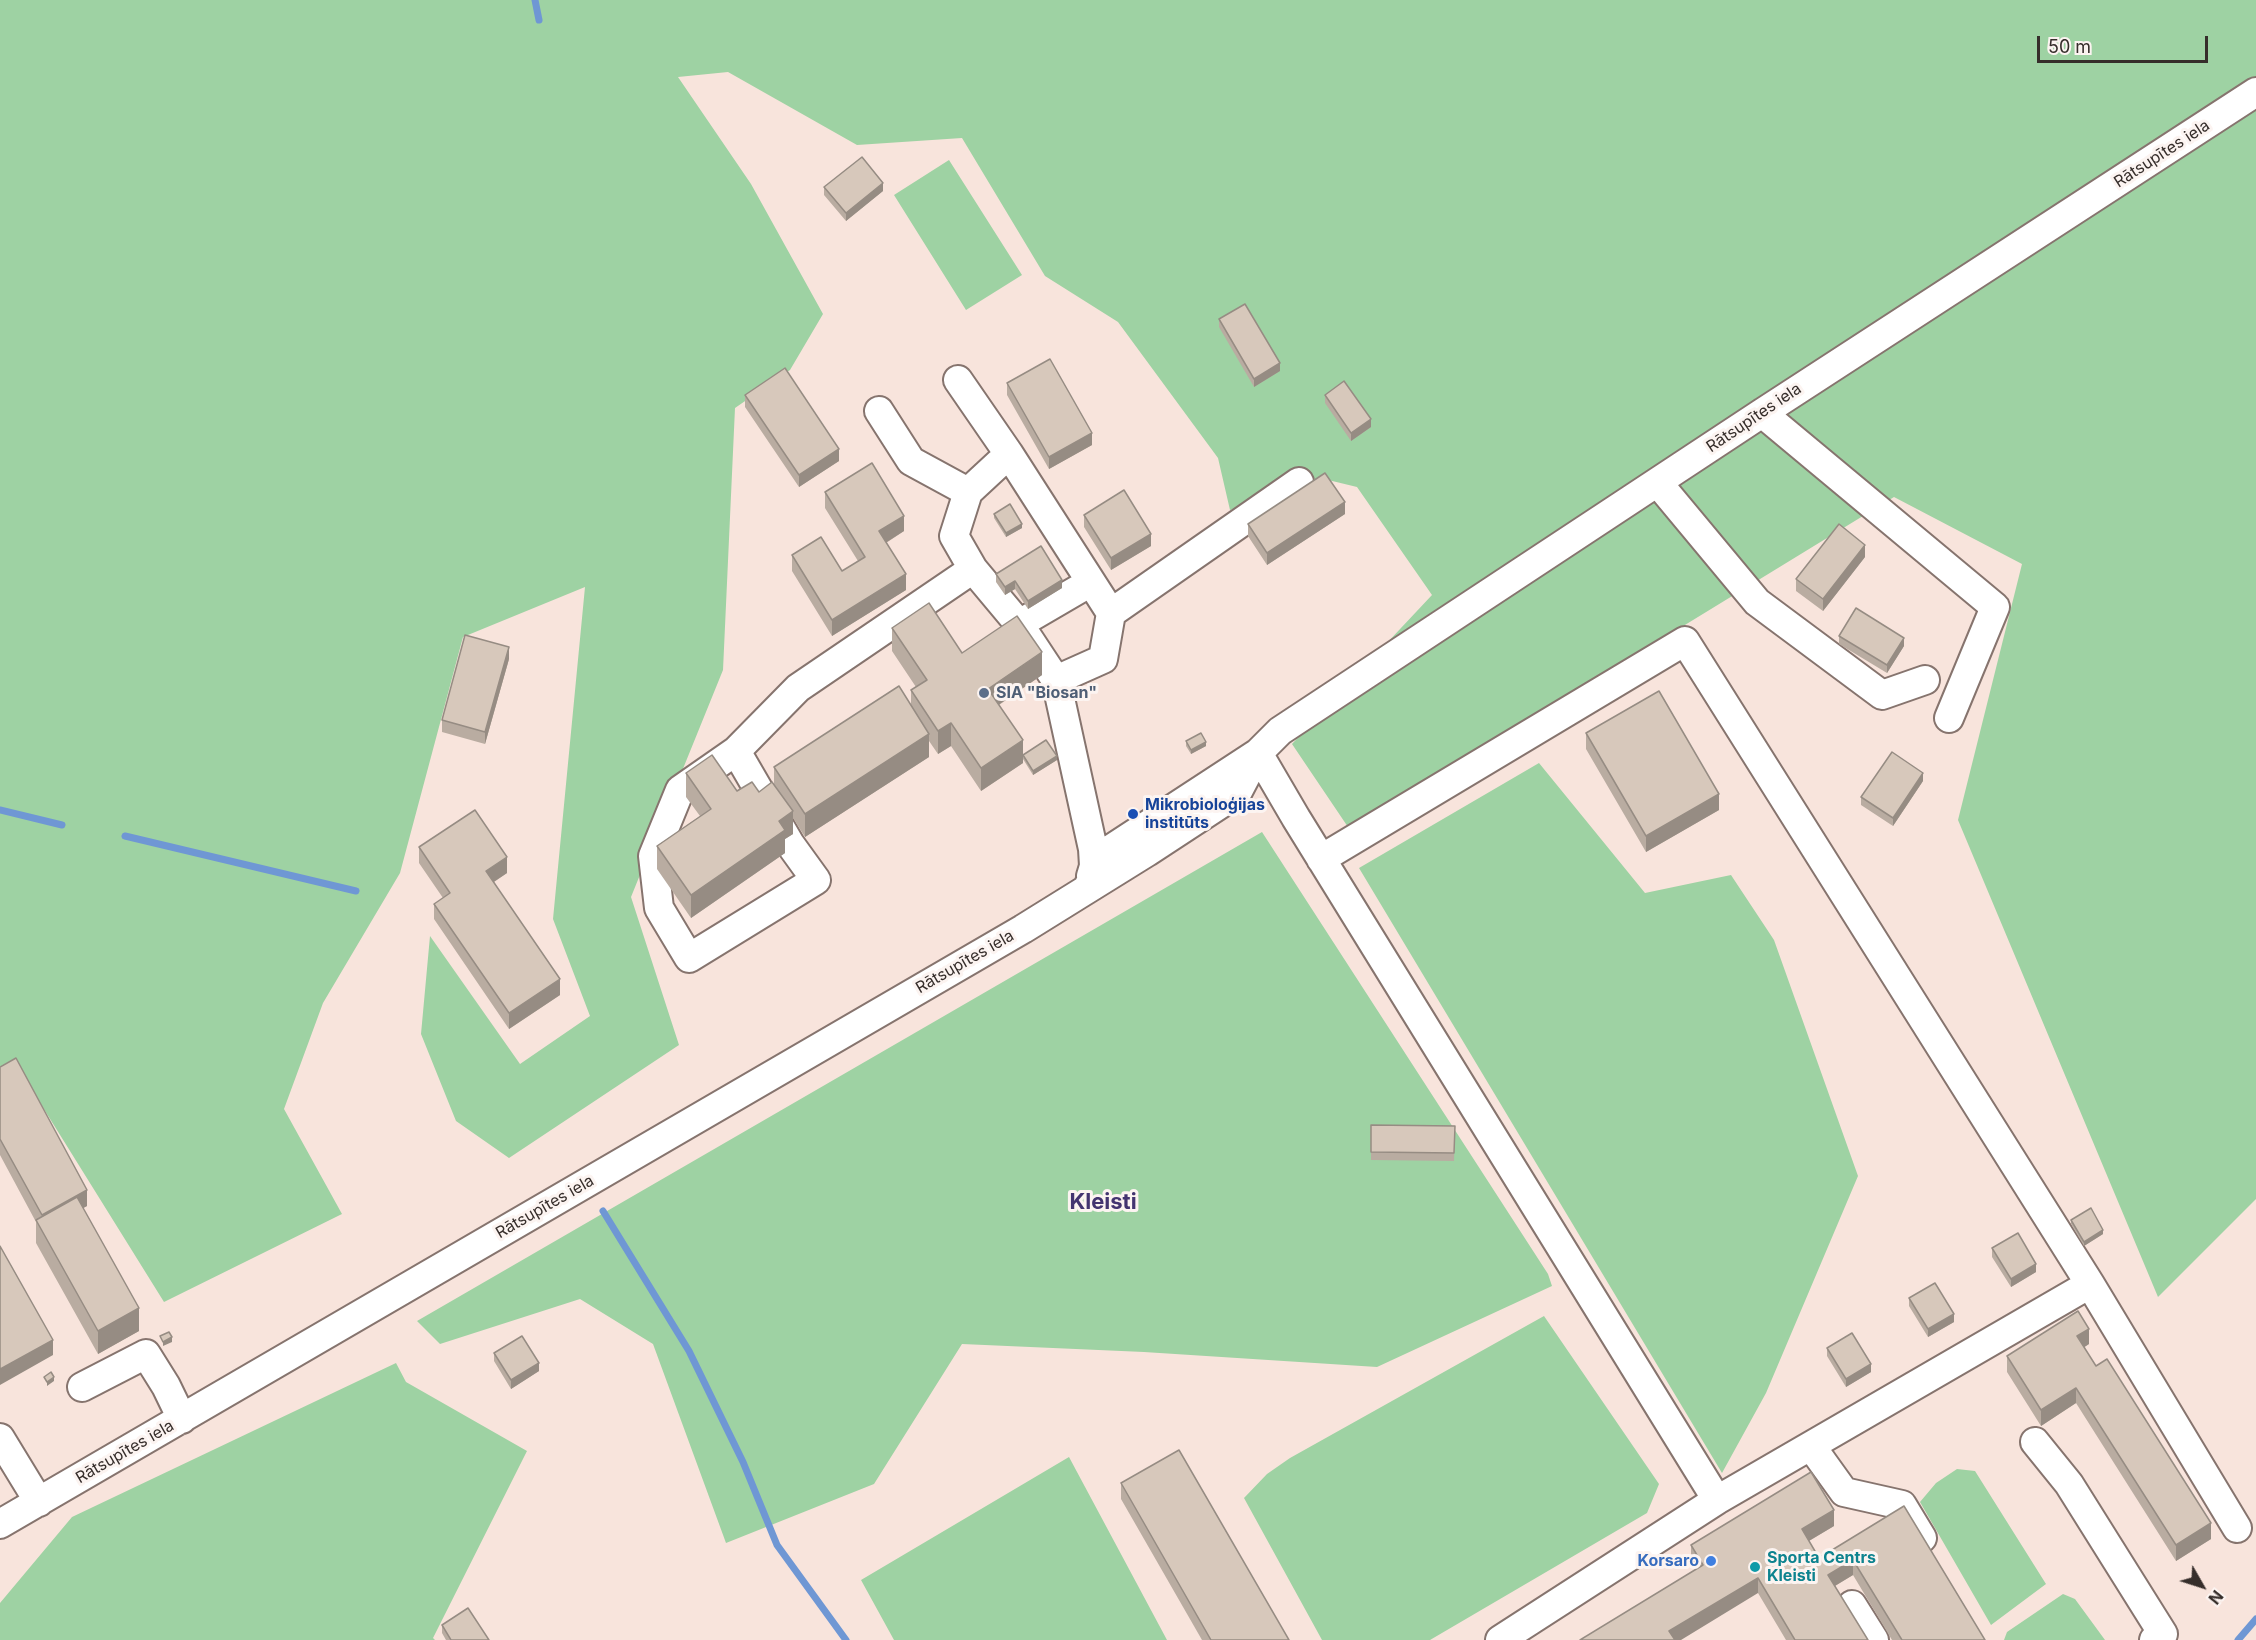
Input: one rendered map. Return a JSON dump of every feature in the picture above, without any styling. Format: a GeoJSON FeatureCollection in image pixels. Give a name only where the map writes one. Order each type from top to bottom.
{"type":"FeatureCollection","features":[{"type":"Feature","properties":{"kind":"street","name":"Rātsupītes iela"},"geometry":{"type":"LineString","coordinates":[[0,1524],[1023,929],[1147,852],[1237,793],[1258,753],[1281,731],[1762,413],[2256,92]]}},
{"type":"Feature","properties":{"kind":"street"},"geometry":{"type":"LineString","coordinates":[[958,380],[1009,454],[1111,613],[1103,658],[1056,680]]}},
{"type":"Feature","properties":{"kind":"street"},"geometry":{"type":"LineString","coordinates":[[879,411],[911,461],[968,492]]}},
{"type":"Feature","properties":{"kind":"street"},"geometry":{"type":"LineString","coordinates":[[1762,413],[1995,607],[1949,718]]}},
{"type":"Feature","properties":{"kind":"street"},"geometry":{"type":"LineString","coordinates":[[1009,454],[968,492],[954,536],[972,569],[1019,624],[1056,680],[1093,849],[1094,866],[1088,887]]}},
{"type":"Feature","properties":{"kind":"street"},"geometry":{"type":"LineString","coordinates":[[1111,613],[1299,482]]}},
{"type":"Feature","properties":{"kind":"street"},"geometry":{"type":"LineString","coordinates":[[1658,483],[1757,602],[1882,695],[1925,680]]}},
{"type":"Feature","properties":{"kind":"street"},"geometry":{"type":"LineString","coordinates":[[736,751],[790,844],[816,880],[689,958],[659,908],[652,856],[680,790],[736,751],[798,688],[972,569]]}},
{"type":"Feature","properties":{"kind":"street"},"geometry":{"type":"LineString","coordinates":[[1019,624],[1091,582]]}},
{"type":"Feature","properties":{"kind":"street"},"geometry":{"type":"LineString","coordinates":[[1321,859],[1685,641],[2090,1284],[2237,1528]]}},
{"type":"Feature","properties":{"kind":"street"},"geometry":{"type":"LineString","coordinates":[[1258,753],[1321,859],[1717,1500]]}},
{"type":"Feature","properties":{"kind":"street"},"geometry":{"type":"LineString","coordinates":[[1500,1640],[1717,1500],[2090,1284]]}},
{"type":"Feature","properties":{"kind":"street"},"geometry":{"type":"LineString","coordinates":[[82,1387],[146,1353],[182,1419]]}},
{"type":"Feature","properties":{"kind":"street"},"geometry":{"type":"LineString","coordinates":[[0,1438],[39,1502]]}},
{"type":"Feature","properties":{"kind":"street"},"geometry":{"type":"LineString","coordinates":[[2035,1442],[2069,1484],[2163,1634],[2154,1640]]}},
{"type":"Feature","properties":{"kind":"street"},"geometry":{"type":"LineString","coordinates":[[1811,1446],[1844,1492],[1902,1505],[1935,1559]]}},
{"type":"Feature","properties":{"kind":"street"},"geometry":{"type":"LineString","coordinates":[[1852,1605],[1874,1640]]}},
{"type":"Feature","properties":{"kind":"green space"},"geometry":{"type":"Polygon","coordinates":[[[0,0],[2256,0],[2256,1199],[2158,1297],[1958,820],[2022,564],[1894,497],[1350,830],[1292,744],[1432,595],[1357,487],[1324,479],[1230,510],[1218,458],[1118,322],[1045,276],[962,138],[857,145],[728,72],[678,77],[751,184],[823,314],[790,370],[735,408],[723,670],[631,897],[679,1045],[509,1158],[456,1121],[421,1034],[430,936],[520,1064],[590,1016],[553,919],[585,587],[463,637],[400,873],[323,1003],[284,1109],[342,1214],[164,1302],[14,1061],[0,1067],[0,0]]]}},
{"type":"Feature","properties":{"kind":"green space"},"geometry":{"type":"Polygon","coordinates":[[[949,160],[1022,275],[966,310],[894,195],[949,160]]]}},
{"type":"Feature","properties":{"kind":"green space"},"geometry":{"type":"Polygon","coordinates":[[[1539,763],[1645,893],[1731,875],[1774,940],[1858,1176],[1766,1393],[1722,1473],[1359,868],[1539,763]]]}},
{"type":"Feature","properties":{"kind":"green space"},"geometry":{"type":"Polygon","coordinates":[[[1262,832],[1548,1274],[1552,1286],[1377,1367],[1144,1352],[962,1344],[874,1484],[726,1543],[653,1344],[580,1299],[440,1344],[417,1321],[1262,832]]]}},
{"type":"Feature","properties":{"kind":"green space"},"geometry":{"type":"Polygon","coordinates":[[[1544,1316],[1659,1484],[1647,1513],[1430,1640],[1322,1640],[1244,1498],[1267,1474],[1290,1458],[1544,1316]]]}},
{"type":"Feature","properties":{"kind":"green space"},"geometry":{"type":"Polygon","coordinates":[[[396,1363],[406,1382],[527,1451],[433,1638],[435,1640],[0,1640],[0,1603],[72,1517],[396,1363]]]}},
{"type":"Feature","properties":{"kind":"green space"},"geometry":{"type":"Polygon","coordinates":[[[1069,1457],[1167,1640],[894,1640],[861,1580],[1069,1457]]]}},
{"type":"Feature","properties":{"kind":"green space"},"geometry":{"type":"Polygon","coordinates":[[[1957,1469],[1975,1471],[2046,1584],[1991,1625],[1920,1502],[1936,1483],[1957,1469]]]}},
{"type":"Feature","properties":{"kind":"green space"},"geometry":{"type":"Polygon","coordinates":[[[2063,1594],[2075,1599],[2105,1640],[2004,1640],[2007,1632],[2063,1594]]]}},
{"type":"Feature","properties":{"kind":"building"},"geometry":{"type":"Polygon","coordinates":[[[862,157],[883,183],[846,213],[824,187],[862,157]]]}},
{"type":"Feature","properties":{"kind":"building"},"geometry":{"type":"Polygon","coordinates":[[[1245,304],[1280,363],[1254,379],[1219,319],[1245,304]]]}},
{"type":"Feature","properties":{"kind":"building"},"geometry":{"type":"Polygon","coordinates":[[[1050,359],[1092,433],[1049,457],[1007,383],[1050,359]]]}},
{"type":"Feature","properties":{"kind":"building"},"geometry":{"type":"Polygon","coordinates":[[[785,368],[839,449],[799,475],[745,395],[785,368]]]}},
{"type":"Feature","properties":{"kind":"building"},"geometry":{"type":"Polygon","coordinates":[[[1344,381],[1371,419],[1351,433],[1325,395],[1344,381]]]}},
{"type":"Feature","properties":{"kind":"building"},"geometry":{"type":"Polygon","coordinates":[[[872,463],[904,516],[879,531],[906,574],[832,620],[792,555],[821,537],[842,571],[865,557],[825,492],[872,463]]]}},
{"type":"Feature","properties":{"kind":"building"},"geometry":{"type":"Polygon","coordinates":[[[1325,473],[1345,502],[1267,553],[1248,524],[1325,473]]]}},
{"type":"Feature","properties":{"kind":"building"},"geometry":{"type":"Polygon","coordinates":[[[1124,490],[1151,534],[1111,558],[1084,515],[1124,490]]]}},
{"type":"Feature","properties":{"kind":"building"},"geometry":{"type":"Polygon","coordinates":[[[1010,504],[1022,524],[1006,533],[994,514],[1010,504]]]}},
{"type":"Feature","properties":{"kind":"building"},"geometry":{"type":"Polygon","coordinates":[[[1839,524],[1865,545],[1823,599],[1796,579],[1839,524]]]}},
{"type":"Feature","properties":{"kind":"building"},"geometry":{"type":"Polygon","coordinates":[[[1041,546],[1062,580],[1028,601],[1015,581],[1005,587],[996,574],[1041,546]]]}},
{"type":"Feature","properties":{"kind":"building"},"geometry":{"type":"Polygon","coordinates":[[[929,603],[962,653],[1017,616],[1042,652],[988,689],[1023,740],[981,768],[951,723],[938,731],[911,690],[927,680],[892,628],[929,603]]]}},
{"type":"Feature","properties":{"kind":"building"},"geometry":{"type":"Polygon","coordinates":[[[1856,608],[1904,638],[1887,665],[1839,636],[1856,608]]]}},
{"type":"Feature","properties":{"kind":"building"},"geometry":{"type":"Polygon","coordinates":[[[465,635],[509,647],[485,732],[442,720],[465,635]]]}},
{"type":"Feature","properties":{"kind":"building"},"geometry":{"type":"Polygon","coordinates":[[[899,686],[929,734],[805,814],[774,767],[899,686]]]}},
{"type":"Feature","properties":{"kind":"building"},"geometry":{"type":"Polygon","coordinates":[[[1659,691],[1719,794],[1646,836],[1586,733],[1659,691]]]}},
{"type":"Feature","properties":{"kind":"building"},"geometry":{"type":"Polygon","coordinates":[[[1201,733],[1206,742],[1191,750],[1186,741],[1201,733]]]}},
{"type":"Feature","properties":{"kind":"building"},"geometry":{"type":"Polygon","coordinates":[[[1046,740],[1057,756],[1033,771],[1023,755],[1046,740]]]}},
{"type":"Feature","properties":{"kind":"building"},"geometry":{"type":"Polygon","coordinates":[[[1892,752],[1923,773],[1893,818],[1861,797],[1892,752]]]}},
{"type":"Feature","properties":{"kind":"building"},"geometry":{"type":"Polygon","coordinates":[[[712,755],[737,791],[752,782],[759,792],[772,782],[793,811],[779,821],[785,830],[691,895],[657,846],[711,809],[686,773],[712,755]]]}},
{"type":"Feature","properties":{"kind":"building"},"geometry":{"type":"Polygon","coordinates":[[[475,810],[507,857],[486,871],[560,979],[509,1013],[434,904],[450,893],[419,847],[475,810]]]}},
{"type":"Feature","properties":{"kind":"building"},"geometry":{"type":"Polygon","coordinates":[[[16,1058],[87,1190],[42,1215],[0,1139],[0,1067],[16,1058]]]}},
{"type":"Feature","properties":{"kind":"building"},"geometry":{"type":"Polygon","coordinates":[[[1371,1125],[1455,1126],[1454,1153],[1371,1152],[1371,1125]]]}},
{"type":"Feature","properties":{"kind":"building"},"geometry":{"type":"Polygon","coordinates":[[[77,1197],[139,1308],[98,1331],[36,1220],[77,1197]]]}},
{"type":"Feature","properties":{"kind":"building"},"geometry":{"type":"Polygon","coordinates":[[[2091,1208],[2103,1230],[2084,1242],[2071,1220],[2091,1208]]]}},
{"type":"Feature","properties":{"kind":"building"},"geometry":{"type":"Polygon","coordinates":[[[2018,1233],[2036,1264],[2011,1279],[1992,1248],[2018,1233]]]}},
{"type":"Feature","properties":{"kind":"building"},"geometry":{"type":"Polygon","coordinates":[[[0,1246],[53,1340],[0,1369],[0,1246]]]}},
{"type":"Feature","properties":{"kind":"building"},"geometry":{"type":"Polygon","coordinates":[[[1935,1283],[1954,1314],[1928,1329],[1909,1298],[1935,1283]]]}},
{"type":"Feature","properties":{"kind":"building"},"geometry":{"type":"Polygon","coordinates":[[[2078,1311],[2089,1329],[2077,1336],[2096,1366],[2107,1359],[2211,1523],[2176,1545],[2076,1388],[2041,1410],[2007,1356],[2078,1311]]]}},
{"type":"Feature","properties":{"kind":"building"},"geometry":{"type":"Polygon","coordinates":[[[169,1332],[172,1337],[163,1342],[160,1336],[169,1332]]]}},
{"type":"Feature","properties":{"kind":"building"},"geometry":{"type":"Polygon","coordinates":[[[1852,1333],[1871,1364],[1846,1379],[1827,1348],[1852,1333]]]}},
{"type":"Feature","properties":{"kind":"building"},"geometry":{"type":"Polygon","coordinates":[[[522,1336],[539,1363],[511,1380],[494,1353],[522,1336]]]}},
{"type":"Feature","properties":{"kind":"building"},"geometry":{"type":"Polygon","coordinates":[[[51,1372],[54,1377],[47,1382],[44,1377],[51,1372]]]}},
{"type":"Feature","properties":{"kind":"building"},"geometry":{"type":"Polygon","coordinates":[[[1179,1450],[1289,1640],[1211,1640],[1121,1483],[1179,1450]]]}},
{"type":"Feature","properties":{"kind":"building","name":"Sporta Centrs Kleisti"},"geometry":{"type":"Polygon","coordinates":[[[1811,1472],[1834,1510],[1802,1529],[1819,1558],[1904,1506],[1985,1640],[1902,1640],[1853,1560],[1828,1575],[1868,1640],[1795,1640],[1758,1578],[1669,1631],[1675,1640],[1580,1640],[1703,1565],[1691,1545],[1811,1472]]]}},
{"type":"Feature","properties":{"kind":"building"},"geometry":{"type":"Polygon","coordinates":[[[468,1608],[489,1640],[451,1640],[442,1625],[468,1608]]]}},
{"type":"Feature","properties":{"kind":"waterway"},"geometry":{"type":"LineString","coordinates":[[535,0],[539,20]]}},
{"type":"Feature","properties":{"kind":"waterway"},"geometry":{"type":"LineString","coordinates":[[0,810],[62,825]]}},
{"type":"Feature","properties":{"kind":"waterway"},"geometry":{"type":"LineString","coordinates":[[125,836],[356,891]]}},
{"type":"Feature","properties":{"kind":"waterway"},"geometry":{"type":"LineString","coordinates":[[603,1211],[689,1351],[743,1462],[777,1545],[846,1640]]}},
{"type":"Feature","properties":{"kind":"waterway"},"geometry":{"type":"LineString","coordinates":[[2238,1640],[2256,1619]]}},
{"type":"Feature","properties":{"kind":"place","name":"SIA \"Biosan\""},"geometry":{"type":"Point","coordinates":[984,693]}},
{"type":"Feature","properties":{"kind":"place","name":"Mikrobioloģijas institūts"},"geometry":{"type":"Point","coordinates":[1133,814]}},
{"type":"Feature","properties":{"kind":"place","name":"Korsaro"},"geometry":{"type":"Point","coordinates":[1711,1561]}},
{"type":"Feature","properties":{"kind":"place","name":"Sporta Centrs Kleisti"},"geometry":{"type":"Point","coordinates":[1755,1567]}},
{"type":"Feature","properties":{"kind":"district","name":"Kleisti"},"geometry":{"type":"Point","coordinates":[1103,1202]}}]}
